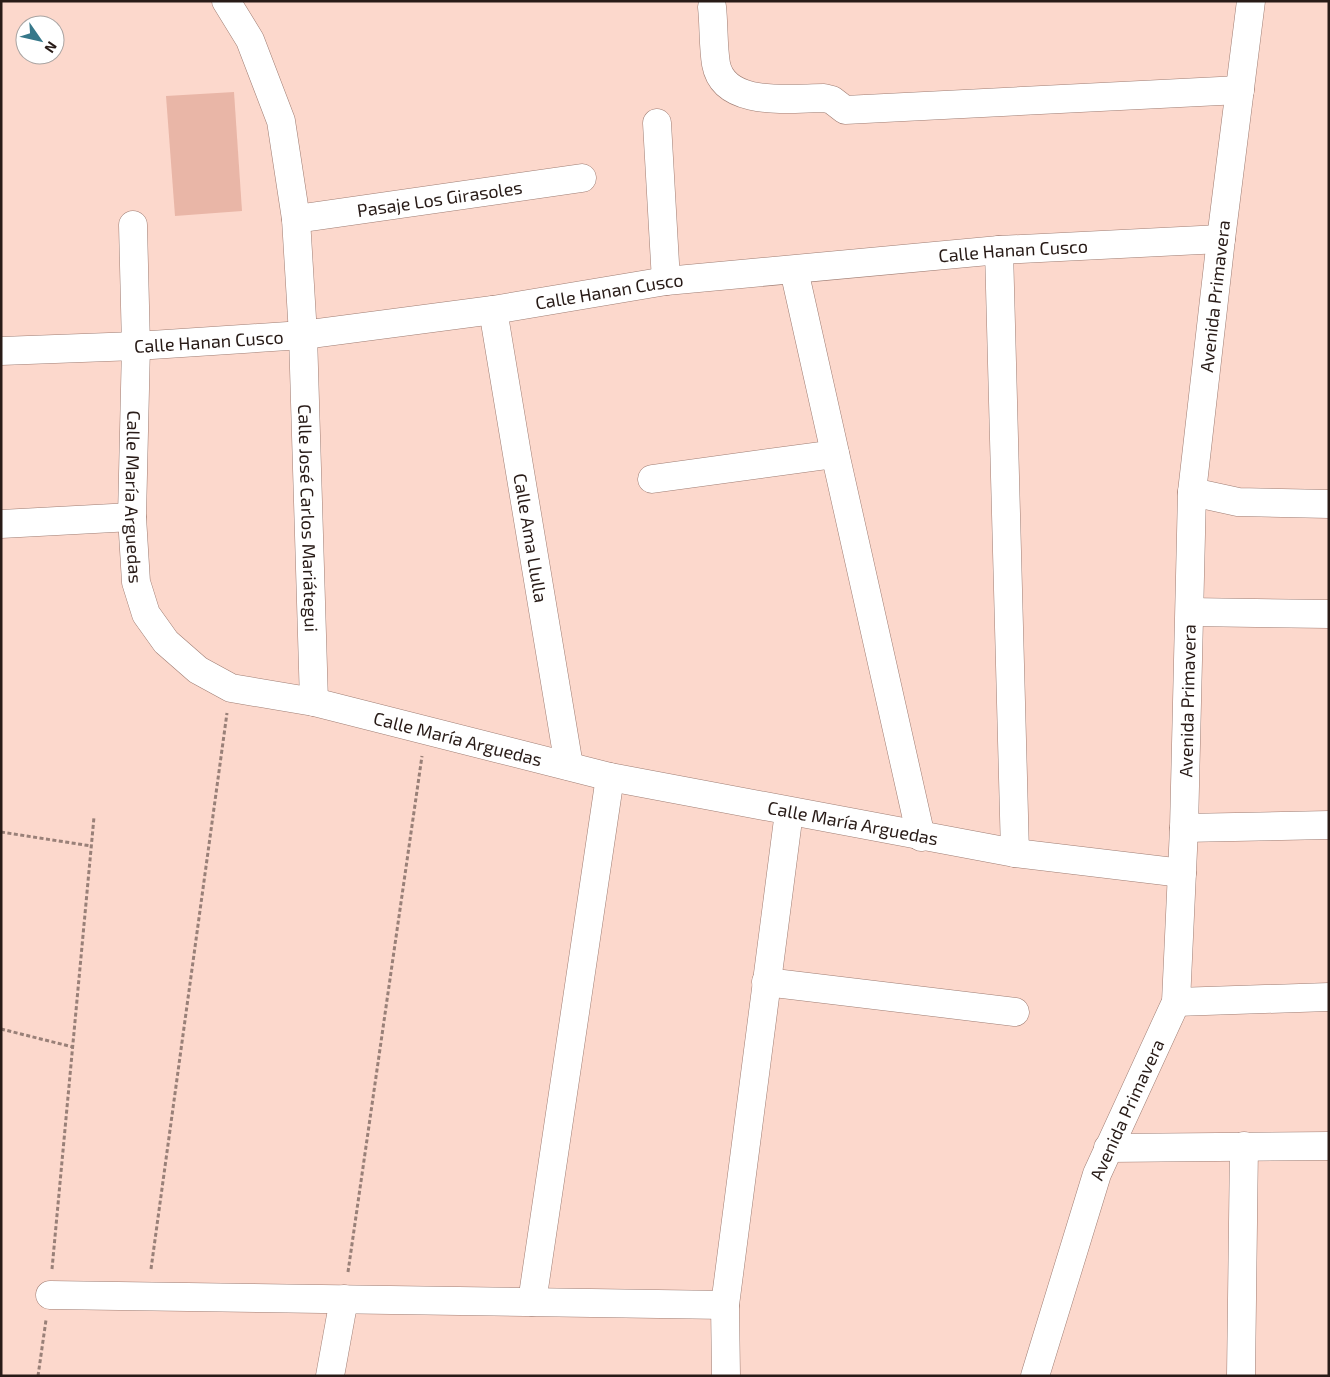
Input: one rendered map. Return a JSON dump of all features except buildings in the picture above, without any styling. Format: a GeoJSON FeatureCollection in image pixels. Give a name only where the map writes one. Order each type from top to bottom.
{"type":"FeatureCollection","features":[{"type":"Feature","properties":{"kind":"street","name":"Calle José Carlos Mariátegui"},"geometry":{"type":"LineString","coordinates":[[226,1],[250,40],[281,121],[296,219],[303,335],[314,702]]}},
{"type":"Feature","properties":{"kind":"street","name":"Avenida Primavera"},"geometry":{"type":"LineString","coordinates":[[1035,1376],[1097,1174],[1176,1002],[1184,828],[1192,492],[1220,239],[1251,1]]}},
{"type":"Feature","properties":{"kind":"street"},"geometry":{"type":"LineString","coordinates":[[712,7],[716,66],[726,85],[745,95],[761,98],[824,98],[832,100],[844,110],[1240,90]]}},
{"type":"Feature","properties":{"kind":"street"},"geometry":{"type":"LineString","coordinates":[[658,123],[666,281]]}},
{"type":"Feature","properties":{"kind":"street","name":"Pasaje Los Girasoles"},"geometry":{"type":"LineString","coordinates":[[296,219],[582,178]]}},
{"type":"Feature","properties":{"kind":"street","name":"Calle María Arguedas"},"geometry":{"type":"LineString","coordinates":[[133,225],[136,346],[132,517],[136,582],[146,614],[166,642],[198,670],[231,688],[314,702],[610,777],[921,837],[1015,853],[1182,873]]}},
{"type":"Feature","properties":{"kind":"street","name":"Calle Hanan Cusco"},"geometry":{"type":"LineString","coordinates":[[1,351],[136,346],[303,335],[493,310],[666,281],[999,250],[1220,239]]}},
{"type":"Feature","properties":{"kind":"street"},"geometry":{"type":"LineString","coordinates":[[999,250],[1015,853]]}},
{"type":"Feature","properties":{"kind":"street"},"geometry":{"type":"LineString","coordinates":[[794,270],[921,837]]}},
{"type":"Feature","properties":{"kind":"street","name":"Calle Ama Llulla"},"geometry":{"type":"LineString","coordinates":[[493,310],[569,766]]}},
{"type":"Feature","properties":{"kind":"street"},"geometry":{"type":"LineString","coordinates":[[652,479],[835,454]]}},
{"type":"Feature","properties":{"kind":"street"},"geometry":{"type":"LineString","coordinates":[[1192,492],[1238,502],[1329,504]]}},
{"type":"Feature","properties":{"kind":"street"},"geometry":{"type":"LineString","coordinates":[[1,524],[132,517]]}},
{"type":"Feature","properties":{"kind":"street"},"geometry":{"type":"LineString","coordinates":[[1190,612],[1329,614]]}},
{"type":"Feature","properties":{"kind":"street"},"geometry":{"type":"LineString","coordinates":[[532,1302],[610,777]]}},
{"type":"Feature","properties":{"kind":"street"},"geometry":{"type":"LineString","coordinates":[[726,1376],[725,1305],[789,812]]}},
{"type":"Feature","properties":{"kind":"street"},"geometry":{"type":"LineString","coordinates":[[1184,828],[1329,825]]}},
{"type":"Feature","properties":{"kind":"street"},"geometry":{"type":"LineString","coordinates":[[766,982],[1016,1012]]}},
{"type":"Feature","properties":{"kind":"street"},"geometry":{"type":"LineString","coordinates":[[1176,1002],[1329,996]]}},
{"type":"Feature","properties":{"kind":"street"},"geometry":{"type":"LineString","coordinates":[[1241,1376],[1244,1146]]}},
{"type":"Feature","properties":{"kind":"street"},"geometry":{"type":"LineString","coordinates":[[1108,1148],[1329,1146]]}},
{"type":"Feature","properties":{"kind":"street"},"geometry":{"type":"LineString","coordinates":[[50,1296],[725,1305]]}},
{"type":"Feature","properties":{"kind":"street"},"geometry":{"type":"LineString","coordinates":[[330,1376],[344,1300]]}},
{"type":"Feature","properties":{"kind":"path"},"geometry":{"type":"LineString","coordinates":[[148,1297],[231,688]]}},
{"type":"Feature","properties":{"kind":"path"},"geometry":{"type":"LineString","coordinates":[[344,1300],[426,731]]}},
{"type":"Feature","properties":{"kind":"path"},"geometry":{"type":"LineString","coordinates":[[38,1376],[50,1296],[94,817]]}},
{"type":"Feature","properties":{"kind":"path"},"geometry":{"type":"LineString","coordinates":[[1,832],[91,846]]}},
{"type":"Feature","properties":{"kind":"path"},"geometry":{"type":"LineString","coordinates":[[1,1029],[73,1048]]}},
{"type":"Feature","properties":{"kind":"shaded area"},"geometry":{"type":"Polygon","coordinates":[[[234,92],[242,211],[175,216],[166,96],[234,92]]]}}]}
